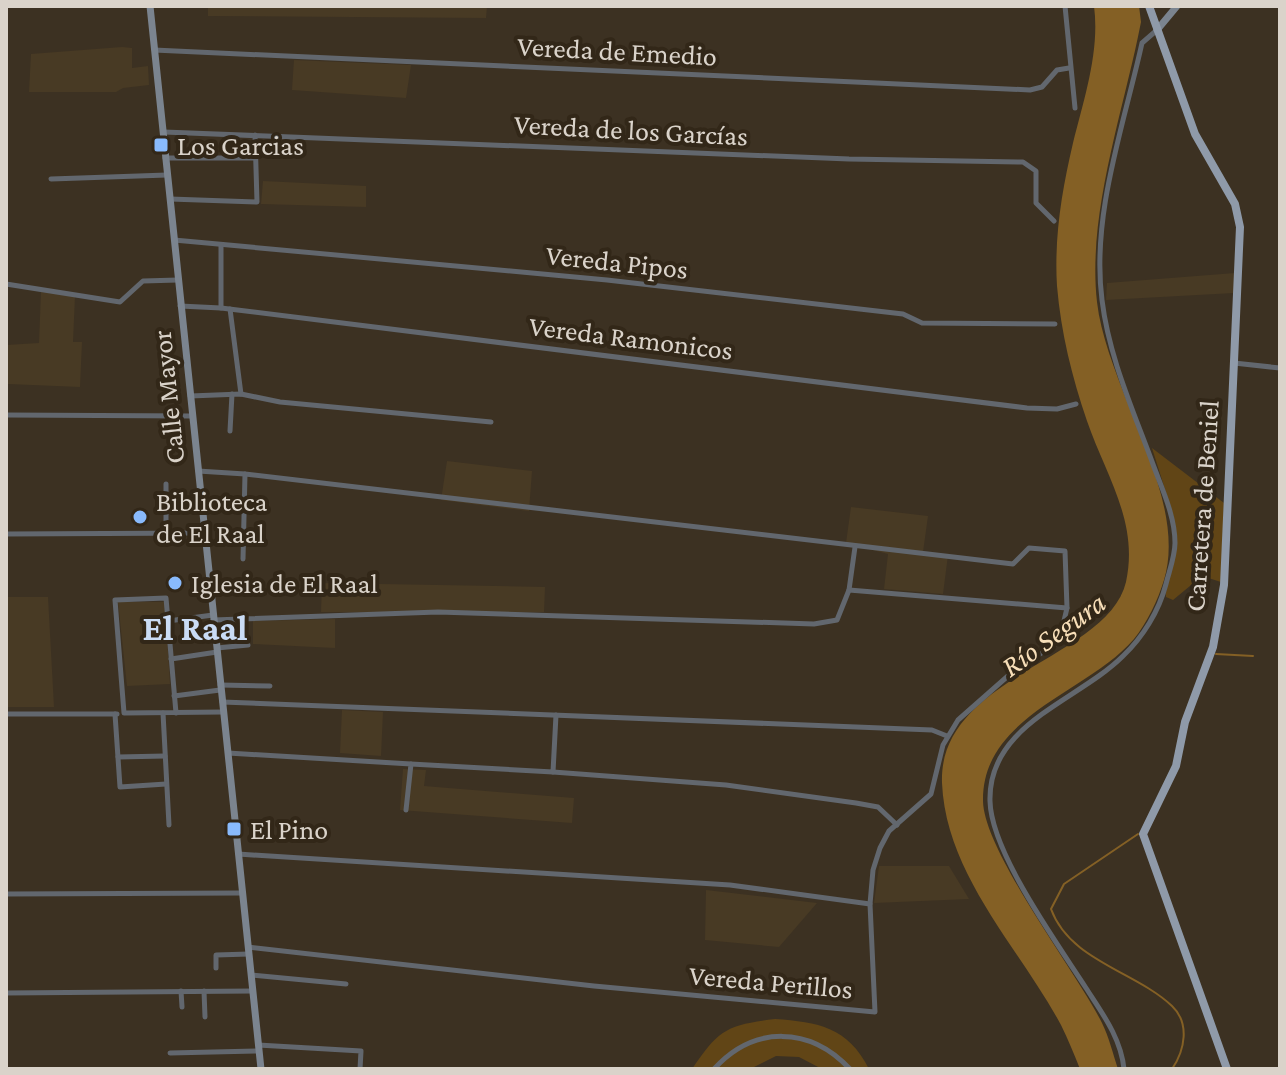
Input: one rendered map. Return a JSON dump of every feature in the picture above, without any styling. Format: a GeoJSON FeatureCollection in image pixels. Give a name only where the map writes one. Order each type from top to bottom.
{"type":"FeatureCollection","features":[{"type":"Feature","properties":{"kind":"main road","name":"Calle Mayor"},"geometry":{"type":"LineString","coordinates":[[150,6],[261,1069]]}},
{"type":"Feature","properties":{"kind":"main road","name":"Carretera de Beniel"},"geometry":{"type":"LineString","coordinates":[[1149,6],[1195,134],[1238,214],[1240,268],[1226,568],[1215,637],[1185,722],[1176,766],[1143,834],[1227,1069]]}},
{"type":"Feature","properties":{"kind":"main road"},"geometry":{"type":"LineString","coordinates":[[1157,30],[1177,6]]}},
{"type":"Feature","properties":{"kind":"street"},"geometry":{"type":"LineString","coordinates":[[1065,6],[1075,108]]}},
{"type":"Feature","properties":{"kind":"street"},"geometry":{"type":"LineString","coordinates":[[1124,1069],[1112,1027],[1005,854],[992,821],[990,797],[995,767],[1012,742],[1034,719],[1123,657],[1150,624],[1166,587],[1175,543],[1170,511],[1115,359],[1102,299],[1101,254],[1108,194],[1142,43],[1157,30]]}},
{"type":"Feature","properties":{"kind":"street","name":"Vereda de Emedio"},"geometry":{"type":"LineString","coordinates":[[154,50],[1030,90],[1042,87],[1057,70],[1069,68]]}},
{"type":"Feature","properties":{"kind":"street","name":"Vereda de los Garcías"},"geometry":{"type":"LineString","coordinates":[[163,132],[876,160],[1023,162],[1036,171],[1036,203],[1054,221]]}},
{"type":"Feature","properties":{"kind":"street"},"geometry":{"type":"LineString","coordinates":[[169,199],[257,202],[255,135]]}},
{"type":"Feature","properties":{"kind":"street"},"geometry":{"type":"LineString","coordinates":[[165,158],[255,158]]}},
{"type":"Feature","properties":{"kind":"street"},"geometry":{"type":"LineString","coordinates":[[51,179],[167,175]]}},
{"type":"Feature","properties":{"kind":"street","name":"Vereda Pipos"},"geometry":{"type":"LineString","coordinates":[[174,240],[747,295],[903,314],[922,323],[1055,324]]}},
{"type":"Feature","properties":{"kind":"street"},"geometry":{"type":"LineString","coordinates":[[221,245],[221,308]]}},
{"type":"Feature","properties":{"kind":"street"},"geometry":{"type":"LineString","coordinates":[[6,284],[120,302],[143,281],[178,280]]}},
{"type":"Feature","properties":{"kind":"street","name":"Vereda Ramonicos"},"geometry":{"type":"LineString","coordinates":[[180,306],[230,309],[1027,408],[1057,409],[1076,404]]}},
{"type":"Feature","properties":{"kind":"street"},"geometry":{"type":"LineString","coordinates":[[230,309],[241,394]]}},
{"type":"Feature","properties":{"kind":"street"},"geometry":{"type":"LineString","coordinates":[[1234,363],[1280,368]]}},
{"type":"Feature","properties":{"kind":"street"},"geometry":{"type":"LineString","coordinates":[[230,431],[232,394]]}},
{"type":"Feature","properties":{"kind":"street"},"geometry":{"type":"LineString","coordinates":[[190,396],[241,394],[280,402],[491,422]]}},
{"type":"Feature","properties":{"kind":"street"},"geometry":{"type":"LineString","coordinates":[[6,415],[192,416]]}},
{"type":"Feature","properties":{"kind":"street"},"geometry":{"type":"LineString","coordinates":[[198,471],[1013,564],[1029,548],[1065,551],[1067,608],[849,590]]}},
{"type":"Feature","properties":{"kind":"street"},"geometry":{"type":"LineString","coordinates":[[243,559],[245,474]]}},
{"type":"Feature","properties":{"kind":"street"},"geometry":{"type":"LineString","coordinates":[[166,484],[166,533]]}},
{"type":"Feature","properties":{"kind":"street"},"geometry":{"type":"LineString","coordinates":[[6,534],[204,533]]}},
{"type":"Feature","properties":{"kind":"street"},"geometry":{"type":"LineString","coordinates":[[168,621],[438,612],[814,624],[837,620],[849,590],[855,547]]}},
{"type":"Feature","properties":{"kind":"street"},"geometry":{"type":"LineString","coordinates":[[124,713],[115,600],[166,598],[176,713]]}},
{"type":"Feature","properties":{"kind":"street","name":"Vereda Perillos"},"geometry":{"type":"LineString","coordinates":[[248,950],[875,1012],[870,904],[877,859],[889,831],[931,794],[947,736],[978,700],[1059,642],[1067,608]]}},
{"type":"Feature","properties":{"kind":"street"},"geometry":{"type":"LineString","coordinates":[[171,659],[248,645]]}},
{"type":"Feature","properties":{"kind":"street"},"geometry":{"type":"LineString","coordinates":[[174,696],[220,687],[270,686]]}},
{"type":"Feature","properties":{"kind":"street"},"geometry":{"type":"LineString","coordinates":[[222,702],[932,730],[947,736]]}},
{"type":"Feature","properties":{"kind":"street"},"geometry":{"type":"LineString","coordinates":[[6,714],[223,712]]}},
{"type":"Feature","properties":{"kind":"street"},"geometry":{"type":"LineString","coordinates":[[163,713],[169,825]]}},
{"type":"Feature","properties":{"kind":"street"},"geometry":{"type":"LineString","coordinates":[[115,714],[120,787],[166,784]]}},
{"type":"Feature","properties":{"kind":"street"},"geometry":{"type":"LineString","coordinates":[[553,772],[556,715]]}},
{"type":"Feature","properties":{"kind":"street"},"geometry":{"type":"LineString","coordinates":[[227,753],[726,785],[878,807],[897,825]]}},
{"type":"Feature","properties":{"kind":"street"},"geometry":{"type":"LineString","coordinates":[[118,757],[165,756]]}},
{"type":"Feature","properties":{"kind":"street"},"geometry":{"type":"LineString","coordinates":[[406,810],[411,764]]}},
{"type":"Feature","properties":{"kind":"street"},"geometry":{"type":"LineString","coordinates":[[238,854],[730,885],[870,904]]}},
{"type":"Feature","properties":{"kind":"street"},"geometry":{"type":"LineString","coordinates":[[7,894],[242,893]]}},
{"type":"Feature","properties":{"kind":"street"},"geometry":{"type":"LineString","coordinates":[[216,968],[216,955],[248,950]]}},
{"type":"Feature","properties":{"kind":"street"},"geometry":{"type":"LineString","coordinates":[[251,975],[346,984]]}},
{"type":"Feature","properties":{"kind":"street"},"geometry":{"type":"LineString","coordinates":[[181,991],[182,1007]]}},
{"type":"Feature","properties":{"kind":"street"},"geometry":{"type":"LineString","coordinates":[[204,991],[205,1017]]}},
{"type":"Feature","properties":{"kind":"street"},"geometry":{"type":"LineString","coordinates":[[6,993],[253,991]]}},
{"type":"Feature","properties":{"kind":"street"},"geometry":{"type":"LineString","coordinates":[[714,1069],[730,1052],[742,1045],[789,1037],[810,1039],[836,1054],[850,1069]]}},
{"type":"Feature","properties":{"kind":"street"},"geometry":{"type":"LineString","coordinates":[[170,1053],[259,1048],[361,1051],[360,1069]]}},
{"type":"Feature","properties":{"kind":"shaded area"},"geometry":{"type":"Polygon","coordinates":[[[208,6],[487,6],[486,18],[208,16],[208,6]]]}},
{"type":"Feature","properties":{"kind":"shaded area"},"geometry":{"type":"Polygon","coordinates":[[[1094,6],[1139,6],[1141,22],[1102,197],[1095,268],[1097,302],[1104,336],[1156,479],[1169,548],[1162,588],[1139,633],[1114,658],[1018,726],[1000,747],[987,772],[983,801],[987,823],[998,850],[1102,1023],[1118,1069],[1080,1069],[1061,1025],[970,879],[956,849],[942,783],[948,747],[967,717],[994,693],[1089,631],[1113,608],[1126,582],[1129,560],[1124,519],[1077,388],[1064,338],[1057,286],[1060,214],[1093,58],[1094,6]]]}},
{"type":"Feature","properties":{"kind":"shaded area"},"geometry":{"type":"Polygon","coordinates":[[[132,48],[132,68],[148,66],[149,85],[123,88],[116,92],[29,92],[31,54],[132,48]]]}},
{"type":"Feature","properties":{"kind":"shaded area"},"geometry":{"type":"Polygon","coordinates":[[[294,60],[411,65],[406,98],[292,90],[294,60]]]}},
{"type":"Feature","properties":{"kind":"shaded area"},"geometry":{"type":"Polygon","coordinates":[[[263,181],[366,186],[366,207],[261,204],[263,181]]]}},
{"type":"Feature","properties":{"kind":"shaded area"},"geometry":{"type":"Polygon","coordinates":[[[1235,273],[1234,293],[1106,300],[1107,283],[1235,273]]]}},
{"type":"Feature","properties":{"kind":"shaded area"},"geometry":{"type":"Polygon","coordinates":[[[41,292],[75,296],[73,342],[82,342],[80,387],[8,384],[6,411],[6,345],[39,343],[41,292]]]}},
{"type":"Feature","properties":{"kind":"shaded area"},"geometry":{"type":"Polygon","coordinates":[[[1152,448],[1224,503],[1221,582],[1202,576],[1173,600],[1166,597],[1166,592],[1176,548],[1174,518],[1152,448]]]}},
{"type":"Feature","properties":{"kind":"shaded area"},"geometry":{"type":"Polygon","coordinates":[[[447,461],[532,471],[529,511],[441,500],[447,461]]]}},
{"type":"Feature","properties":{"kind":"shaded area"},"geometry":{"type":"Polygon","coordinates":[[[851,507],[928,516],[923,552],[948,555],[943,594],[884,589],[888,554],[846,543],[851,507]]]}},
{"type":"Feature","properties":{"kind":"shaded area"},"geometry":{"type":"Polygon","coordinates":[[[322,583],[545,587],[544,612],[321,612],[322,583]]]}},
{"type":"Feature","properties":{"kind":"shaded area"},"geometry":{"type":"Polygon","coordinates":[[[6,597],[48,597],[54,707],[6,707],[6,597]]]}},
{"type":"Feature","properties":{"kind":"shaded area"},"geometry":{"type":"Polygon","coordinates":[[[118,602],[165,602],[170,684],[127,686],[118,602]]]}},
{"type":"Feature","properties":{"kind":"shaded area"},"geometry":{"type":"Polygon","coordinates":[[[335,619],[335,648],[253,644],[253,621],[335,619]]]}},
{"type":"Feature","properties":{"kind":"shaded area"},"geometry":{"type":"Polygon","coordinates":[[[342,710],[383,712],[381,756],[340,753],[342,710]]]}},
{"type":"Feature","properties":{"kind":"shaded area"},"geometry":{"type":"Polygon","coordinates":[[[403,769],[426,770],[424,786],[574,798],[572,823],[400,810],[403,769]]]}},
{"type":"Feature","properties":{"kind":"shaded area"},"geometry":{"type":"Polygon","coordinates":[[[879,866],[949,866],[969,899],[874,903],[879,866]]]}},
{"type":"Feature","properties":{"kind":"shaded area"},"geometry":{"type":"Polygon","coordinates":[[[706,890],[817,903],[779,947],[705,940],[706,890]]]}},
{"type":"Feature","properties":{"kind":"shaded area"},"geometry":{"type":"Polygon","coordinates":[[[775,1019],[805,1022],[830,1029],[852,1044],[869,1069],[822,1069],[799,1057],[776,1056],[750,1069],[692,1069],[717,1037],[726,1031],[775,1019]]]}},
{"type":"Feature","properties":{"kind":"waterway"},"geometry":{"type":"LineString","coordinates":[[1216,654],[1253,656]]}},
{"type":"Feature","properties":{"kind":"waterway"},"geometry":{"type":"LineString","coordinates":[[1138,834],[1064,884],[1051,909],[1060,927],[1073,941],[1157,994],[1178,1013],[1184,1037],[1172,1069]]}},
{"type":"Feature","properties":{"kind":"place","name":"Los Garcias"},"geometry":{"type":"Point","coordinates":[161,145]}},
{"type":"Feature","properties":{"kind":"place","name":"Biblioteca de El Raal"},"geometry":{"type":"Point","coordinates":[140,517]}},
{"type":"Feature","properties":{"kind":"place","name":"Iglesia de El Raal"},"geometry":{"type":"Point","coordinates":[175,583]}},
{"type":"Feature","properties":{"kind":"place","name":"El Pino"},"geometry":{"type":"Point","coordinates":[234,829]}},
{"type":"Feature","properties":{"kind":"district","name":"El Raal"},"geometry":{"type":"Point","coordinates":[195,628]}},
{"type":"Feature","properties":{"kind":"water label","name":"Río Segura"},"geometry":{"type":"Point","coordinates":[1053,634]}}]}
